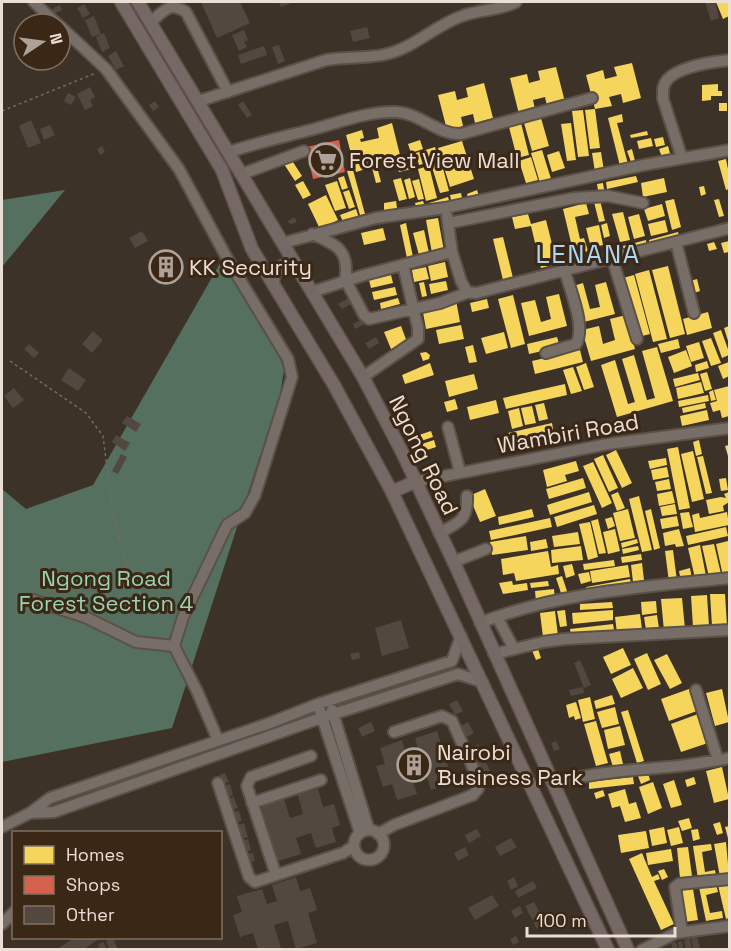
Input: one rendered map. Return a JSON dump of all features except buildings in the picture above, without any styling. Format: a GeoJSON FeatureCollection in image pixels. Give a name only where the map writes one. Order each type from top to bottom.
{"type":"FeatureCollection","features":[{"type":"Feature","properties":{"kind":"main road","name":"Ngong Road"},"geometry":{"type":"LineString","coordinates":[[121,2],[222,170],[252,249],[334,385],[392,492],[608,950]]}},
{"type":"Feature","properties":{"kind":"main road","name":"Ngong Road"},"geometry":{"type":"LineString","coordinates":[[138,2],[363,377],[402,452],[628,950]]}},
{"type":"Feature","properties":{"kind":"main road"},"geometry":{"type":"LineString","coordinates":[[273,282],[274,274],[282,266],[291,265],[298,268]]}},
{"type":"Feature","properties":{"kind":"main road"},"geometry":{"type":"LineString","coordinates":[[392,492],[414,482]]}},
{"type":"Feature","properties":{"kind":"street"},"geometry":{"type":"LineString","coordinates":[[199,101],[326,60],[388,54],[463,15],[501,9],[516,2]]}},
{"type":"Feature","properties":{"kind":"street"},"geometry":{"type":"LineString","coordinates":[[151,22],[170,7],[177,6],[186,12],[228,92]]}},
{"type":"Feature","properties":{"kind":"street"},"geometry":{"type":"LineString","coordinates":[[72,37],[106,69],[179,169],[228,260],[288,359],[292,377],[255,495],[245,513],[227,525],[183,617],[174,646],[198,691],[218,740]]}},
{"type":"Feature","properties":{"kind":"street"},"geometry":{"type":"LineString","coordinates":[[682,158],[663,99],[663,88],[667,80],[690,67],[729,60]]}},
{"type":"Feature","properties":{"kind":"street"},"geometry":{"type":"LineString","coordinates":[[229,152],[262,141],[385,112],[407,113],[450,134],[461,134],[592,98]]}},
{"type":"Feature","properties":{"kind":"street"},"geometry":{"type":"LineString","coordinates":[[284,243],[376,218],[445,208],[729,150]]}},
{"type":"Feature","properties":{"kind":"street"},"geometry":{"type":"LineString","coordinates":[[242,174],[304,151]]}},
{"type":"Feature","properties":{"kind":"street"},"geometry":{"type":"LineString","coordinates":[[543,204],[559,183]]}},
{"type":"Feature","properties":{"kind":"street"},"geometry":{"type":"LineString","coordinates":[[448,223],[543,204],[598,196],[643,203]]}},
{"type":"Feature","properties":{"kind":"street"},"geometry":{"type":"LineString","coordinates":[[445,208],[452,252],[461,281],[466,292],[476,293],[729,228]]}},
{"type":"Feature","properties":{"kind":"street"},"geometry":{"type":"LineString","coordinates":[[312,234],[335,244],[342,251],[346,267],[346,281],[363,315],[369,319],[440,303],[469,292]]}},
{"type":"Feature","properties":{"kind":"street"},"geometry":{"type":"LineString","coordinates":[[676,242],[694,313]]}},
{"type":"Feature","properties":{"kind":"street"},"geometry":{"type":"LineString","coordinates":[[312,292],[452,252]]}},
{"type":"Feature","properties":{"kind":"street"},"geometry":{"type":"LineString","coordinates":[[612,258],[637,339]]}},
{"type":"Feature","properties":{"kind":"street"},"geometry":{"type":"LineString","coordinates":[[363,377],[418,339],[418,328],[403,265]]}},
{"type":"Feature","properties":{"kind":"street"},"geometry":{"type":"LineString","coordinates":[[546,353],[576,344],[579,338],[580,326],[565,271]]}},
{"type":"Feature","properties":{"kind":"street"},"geometry":{"type":"LineString","coordinates":[[448,427],[460,472]]}},
{"type":"Feature","properties":{"kind":"street","name":"Wambiri Road"},"geometry":{"type":"LineString","coordinates":[[414,482],[619,443],[729,428]]}},
{"type":"Feature","properties":{"kind":"street"},"geometry":{"type":"LineString","coordinates":[[439,533],[460,522],[466,514],[467,496]]}},
{"type":"Feature","properties":{"kind":"street"},"geometry":{"type":"LineString","coordinates":[[453,562],[486,549]]}},
{"type":"Feature","properties":{"kind":"street"},"geometry":{"type":"LineString","coordinates":[[480,623],[532,606],[729,578]]}},
{"type":"Feature","properties":{"kind":"street"},"geometry":{"type":"LineString","coordinates":[[33,600],[85,617],[136,642],[174,646]]}},
{"type":"Feature","properties":{"kind":"street"},"geometry":{"type":"LineString","coordinates":[[497,617],[514,648]]}},
{"type":"Feature","properties":{"kind":"street"},"geometry":{"type":"LineString","coordinates":[[494,654],[565,639],[729,630]]}},
{"type":"Feature","properties":{"kind":"street"},"geometry":{"type":"LineString","coordinates":[[2,827],[30,813],[50,798],[329,701],[452,661],[461,636]]}},
{"type":"Feature","properties":{"kind":"street"},"geometry":{"type":"LineString","coordinates":[[30,813],[54,812],[321,718],[458,674],[480,681]]}},
{"type":"Feature","properties":{"kind":"street"},"geometry":{"type":"LineString","coordinates":[[696,690],[718,760]]}},
{"type":"Feature","properties":{"kind":"street"},"geometry":{"type":"LineString","coordinates":[[329,701],[369,832]]}},
{"type":"Feature","properties":{"kind":"street"},"geometry":{"type":"LineString","coordinates":[[318,705],[321,718],[369,832],[381,837],[384,847],[371,860],[362,858],[355,851],[356,837],[369,832],[394,825],[473,795],[478,789],[479,781],[452,722],[448,718],[442,716],[394,732]]}},
{"type":"Feature","properties":{"kind":"street"},"geometry":{"type":"LineString","coordinates":[[276,875],[247,786],[251,777],[311,756]]}},
{"type":"Feature","properties":{"kind":"street"},"geometry":{"type":"LineString","coordinates":[[554,784],[614,772],[680,766],[729,758]]}},
{"type":"Feature","properties":{"kind":"street"},"geometry":{"type":"LineString","coordinates":[[252,803],[321,780]]}},
{"type":"Feature","properties":{"kind":"street"},"geometry":{"type":"LineString","coordinates":[[218,783],[249,877],[255,882],[343,853],[354,846]]}},
{"type":"Feature","properties":{"kind":"street"},"geometry":{"type":"LineString","coordinates":[[682,932],[675,887],[679,884],[729,879]]}},
{"type":"Feature","properties":{"kind":"street"},"geometry":{"type":"LineString","coordinates":[[642,950],[667,936],[729,926]]}},
{"type":"Feature","properties":{"kind":"path"},"geometry":{"type":"LineString","coordinates":[[2,111],[106,69]]}},
{"type":"Feature","properties":{"kind":"path"},"geometry":{"type":"LineString","coordinates":[[10,361],[86,413],[103,436],[112,507],[128,573],[142,596],[163,622],[174,646]]}},
{"type":"Feature","properties":{"kind":"green space"},"geometry":{"type":"Polygon","coordinates":[[[65,190],[2,267],[2,200],[65,190]]]}},
{"type":"Feature","properties":{"kind":"green space","name":"Ngong Road Forest Section 4"},"geometry":{"type":"Polygon","coordinates":[[[222,260],[271,342],[275,343],[284,370],[280,394],[172,728],[2,762],[2,489],[26,509],[93,485],[222,260]]]}},
{"type":"Feature","properties":{"kind":"place","name":"Forest View Mall"},"geometry":{"type":"Point","coordinates":[326,160]}},
{"type":"Feature","properties":{"kind":"place","name":"KK Security"},"geometry":{"type":"Point","coordinates":[166,267]}},
{"type":"Feature","properties":{"kind":"place","name":"Nairobi Business Park"},"geometry":{"type":"Point","coordinates":[414,765]}},
{"type":"Feature","properties":{"kind":"district","name":"LENANA"},"geometry":{"type":"Point","coordinates":[588,254]}}]}
